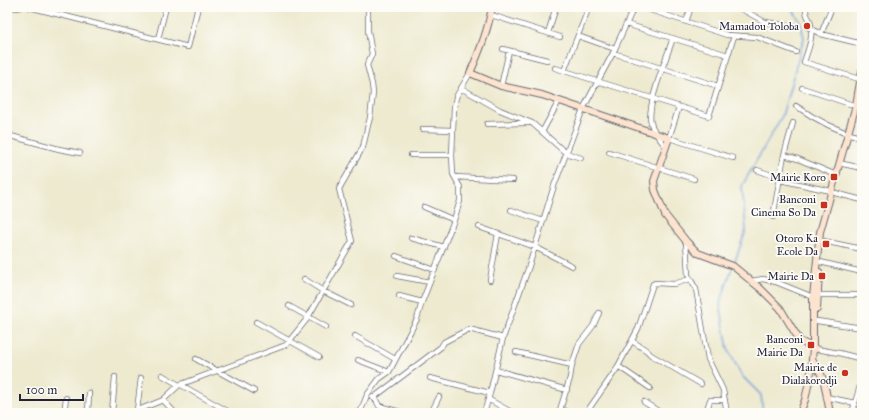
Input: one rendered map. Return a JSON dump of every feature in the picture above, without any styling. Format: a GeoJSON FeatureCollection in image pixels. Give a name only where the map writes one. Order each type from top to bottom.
{"type":"FeatureCollection","features":[{"type":"Feature","properties":{"kind":"main road"},"geometry":{"type":"LineString","coordinates":[[492,7],[488,29],[470,72],[501,86],[542,95],[669,138],[654,181],[655,190],[665,216],[698,253],[733,266],[761,289],[780,308],[800,341],[814,349]]}},
{"type":"Feature","properties":{"kind":"main road"},"geometry":{"type":"LineString","coordinates":[[859,107],[862,71]]}},
{"type":"Feature","properties":{"kind":"main road"},"geometry":{"type":"LineString","coordinates":[[800,413],[805,400],[814,349],[817,321],[815,296],[822,241],[836,175],[859,107],[862,92]]}},
{"type":"Feature","properties":{"kind":"main road"},"geometry":{"type":"LineString","coordinates":[[803,413],[812,386],[815,365],[815,296],[820,232],[843,164],[850,134]]}},
{"type":"Feature","properties":{"kind":"main road"},"geometry":{"type":"LineString","coordinates":[[812,359],[824,382],[830,413]]}},
{"type":"Feature","properties":{"kind":"street"},"geometry":{"type":"LineString","coordinates":[[13,7],[21,7]]}},
{"type":"Feature","properties":{"kind":"street"},"geometry":{"type":"LineString","coordinates":[[29,7],[188,47],[198,7]]}},
{"type":"Feature","properties":{"kind":"street"},"geometry":{"type":"LineString","coordinates":[[158,39],[166,7]]}},
{"type":"Feature","properties":{"kind":"street"},"geometry":{"type":"LineString","coordinates":[[131,413],[163,400],[180,385],[286,345],[308,317],[352,241],[339,189],[363,147],[370,118],[373,93],[368,65],[372,54],[368,31],[368,7]]}},
{"type":"Feature","properties":{"kind":"street"},"geometry":{"type":"LineString","coordinates":[[548,33],[556,7]]}},
{"type":"Feature","properties":{"kind":"street"},"geometry":{"type":"LineString","coordinates":[[564,71],[589,7]]}},
{"type":"Feature","properties":{"kind":"street"},"geometry":{"type":"LineString","coordinates":[[484,413],[503,338],[566,153],[583,109],[614,51],[634,7]]}},
{"type":"Feature","properties":{"kind":"street"},"geometry":{"type":"LineString","coordinates":[[641,7],[727,36],[757,37],[796,52]]}},
{"type":"Feature","properties":{"kind":"street"},"geometry":{"type":"LineString","coordinates":[[686,22],[691,7]]}},
{"type":"Feature","properties":{"kind":"street"},"geometry":{"type":"LineString","coordinates":[[738,7],[765,22],[795,27]]}},
{"type":"Feature","properties":{"kind":"street"},"geometry":{"type":"LineString","coordinates":[[806,7],[806,14],[811,22],[809,28],[812,38],[804,62],[861,80]]}},
{"type":"Feature","properties":{"kind":"street"},"geometry":{"type":"LineString","coordinates":[[821,34],[832,7]]}},
{"type":"Feature","properties":{"kind":"street"},"geometry":{"type":"LineString","coordinates":[[491,15],[560,37]]}},
{"type":"Feature","properties":{"kind":"street"},"geometry":{"type":"LineString","coordinates":[[626,24],[728,56]]}},
{"type":"Feature","properties":{"kind":"street"},"geometry":{"type":"LineString","coordinates":[[809,28],[821,34],[862,44]]}},
{"type":"Feature","properties":{"kind":"street"},"geometry":{"type":"LineString","coordinates":[[578,36],[663,69],[718,86]]}},
{"type":"Feature","properties":{"kind":"street"},"geometry":{"type":"LineString","coordinates":[[556,68],[709,116],[734,36]]}},
{"type":"Feature","properties":{"kind":"street"},"geometry":{"type":"LineString","coordinates":[[666,147],[655,133],[650,117],[653,99],[672,38]]}},
{"type":"Feature","properties":{"kind":"street"},"geometry":{"type":"LineString","coordinates":[[503,50],[547,60]]}},
{"type":"Feature","properties":{"kind":"street"},"geometry":{"type":"LineString","coordinates":[[501,86],[509,51]]}},
{"type":"Feature","properties":{"kind":"street"},"geometry":{"type":"LineString","coordinates":[[360,413],[367,394],[379,379],[388,372],[418,319],[422,302],[454,220],[460,201],[460,187],[453,174],[452,155],[454,107],[456,97],[470,72]]}},
{"type":"Feature","properties":{"kind":"street"},"geometry":{"type":"LineString","coordinates":[[461,88],[500,110],[532,123],[566,153],[581,158]]}},
{"type":"Feature","properties":{"kind":"street"},"geometry":{"type":"LineString","coordinates":[[802,88],[859,107]]}},
{"type":"Feature","properties":{"kind":"street"},"geometry":{"type":"LineString","coordinates":[[542,132],[559,101]]}},
{"type":"Feature","properties":{"kind":"street"},"geometry":{"type":"LineString","coordinates":[[796,106],[813,118],[862,138]]}},
{"type":"Feature","properties":{"kind":"street"},"geometry":{"type":"LineString","coordinates":[[679,107],[669,138],[733,158]]}},
{"type":"Feature","properties":{"kind":"street"},"geometry":{"type":"LineString","coordinates":[[487,124],[532,123]]}},
{"type":"Feature","properties":{"kind":"street"},"geometry":{"type":"LineString","coordinates":[[773,217],[784,155],[793,123]]}},
{"type":"Feature","properties":{"kind":"street"},"geometry":{"type":"LineString","coordinates":[[423,129],[453,130]]}},
{"type":"Feature","properties":{"kind":"street"},"geometry":{"type":"LineString","coordinates":[[7,135],[80,153]]}},
{"type":"Feature","properties":{"kind":"street"},"geometry":{"type":"LineString","coordinates":[[609,152],[694,179]]}},
{"type":"Feature","properties":{"kind":"street"},"geometry":{"type":"LineString","coordinates":[[411,155],[452,155]]}},
{"type":"Feature","properties":{"kind":"street"},"geometry":{"type":"LineString","coordinates":[[784,155],[798,158],[836,175]]}},
{"type":"Feature","properties":{"kind":"street"},"geometry":{"type":"LineString","coordinates":[[843,164],[862,168]]}},
{"type":"Feature","properties":{"kind":"street"},"geometry":{"type":"LineString","coordinates":[[757,170],[780,179],[862,200]]}},
{"type":"Feature","properties":{"kind":"street"},"geometry":{"type":"LineString","coordinates":[[454,177],[513,180]]}},
{"type":"Feature","properties":{"kind":"street"},"geometry":{"type":"LineString","coordinates":[[424,207],[454,220]]}},
{"type":"Feature","properties":{"kind":"street"},"geometry":{"type":"LineString","coordinates":[[511,210],[543,221]]}},
{"type":"Feature","properties":{"kind":"street"},"geometry":{"type":"LineString","coordinates":[[479,227],[535,247],[572,266]]}},
{"type":"Feature","properties":{"kind":"street"},"geometry":{"type":"LineString","coordinates":[[490,280],[498,234]]}},
{"type":"Feature","properties":{"kind":"street"},"geometry":{"type":"LineString","coordinates":[[411,238],[444,247]]}},
{"type":"Feature","properties":{"kind":"street"},"geometry":{"type":"LineString","coordinates":[[686,241],[688,275],[696,289],[708,359],[723,390],[726,413]]}},
{"type":"Feature","properties":{"kind":"street"},"geometry":{"type":"LineString","coordinates":[[822,241],[862,249]]}},
{"type":"Feature","properties":{"kind":"street"},"geometry":{"type":"LineString","coordinates":[[396,256],[435,270]]}},
{"type":"Feature","properties":{"kind":"street"},"geometry":{"type":"LineString","coordinates":[[820,262],[862,272]]}},
{"type":"Feature","properties":{"kind":"street"},"geometry":{"type":"LineString","coordinates":[[397,276],[430,282]]}},
{"type":"Feature","properties":{"kind":"street"},"geometry":{"type":"LineString","coordinates":[[304,279],[323,291],[351,305]]}},
{"type":"Feature","properties":{"kind":"street"},"geometry":{"type":"LineString","coordinates":[[751,281],[763,279],[776,282],[815,296],[862,295]]}},
{"type":"Feature","properties":{"kind":"street"},"geometry":{"type":"LineString","coordinates":[[586,413],[618,366],[632,341],[638,329],[653,284],[674,284],[690,280]]}},
{"type":"Feature","properties":{"kind":"street"},"geometry":{"type":"LineString","coordinates":[[399,296],[422,302]]}},
{"type":"Feature","properties":{"kind":"street"},"geometry":{"type":"LineString","coordinates":[[289,306],[326,327]]}},
{"type":"Feature","properties":{"kind":"street"},"geometry":{"type":"LineString","coordinates":[[571,413],[560,411],[567,390],[572,365],[579,344],[593,326],[599,313]]}},
{"type":"Feature","properties":{"kind":"street"},"geometry":{"type":"LineString","coordinates":[[817,321],[862,328]]}},
{"type":"Feature","properties":{"kind":"street"},"geometry":{"type":"LineString","coordinates":[[256,322],[319,357]]}},
{"type":"Feature","properties":{"kind":"street"},"geometry":{"type":"LineString","coordinates":[[373,398],[441,347],[444,342],[469,329],[503,338]]}},
{"type":"Feature","properties":{"kind":"street"},"geometry":{"type":"LineString","coordinates":[[355,336],[395,358]]}},
{"type":"Feature","properties":{"kind":"street"},"geometry":{"type":"LineString","coordinates":[[632,341],[651,355],[701,384]]}},
{"type":"Feature","properties":{"kind":"street"},"geometry":{"type":"LineString","coordinates":[[814,349],[862,359]]}},
{"type":"Feature","properties":{"kind":"street"},"geometry":{"type":"LineString","coordinates":[[516,352],[572,365]]}},
{"type":"Feature","properties":{"kind":"street"},"geometry":{"type":"LineString","coordinates":[[196,359],[254,391]]}},
{"type":"Feature","properties":{"kind":"street"},"geometry":{"type":"LineString","coordinates":[[358,360],[388,372]]}},
{"type":"Feature","properties":{"kind":"street"},"geometry":{"type":"LineString","coordinates":[[618,366],[650,388]]}},
{"type":"Feature","properties":{"kind":"street"},"geometry":{"type":"LineString","coordinates":[[496,370],[567,390]]}},
{"type":"Feature","properties":{"kind":"street"},"geometry":{"type":"LineString","coordinates":[[162,374],[231,413]]}},
{"type":"Feature","properties":{"kind":"street"},"geometry":{"type":"LineString","coordinates":[[112,413],[115,378]]}},
{"type":"Feature","properties":{"kind":"street"},"geometry":{"type":"LineString","coordinates":[[137,410],[140,378]]}},
{"type":"Feature","properties":{"kind":"street"},"geometry":{"type":"LineString","coordinates":[[430,378],[490,393]]}},
{"type":"Feature","properties":{"kind":"street"},"geometry":{"type":"LineString","coordinates":[[852,413],[860,391],[862,379]]}},
{"type":"Feature","properties":{"kind":"street"},"geometry":{"type":"LineString","coordinates":[[88,413],[90,392]]}},
{"type":"Feature","properties":{"kind":"street"},"geometry":{"type":"LineString","coordinates":[[367,394],[373,398],[379,406],[400,412],[399,413]]}},
{"type":"Feature","properties":{"kind":"street"},"geometry":{"type":"LineString","coordinates":[[431,413],[439,397]]}},
{"type":"Feature","properties":{"kind":"street"},"geometry":{"type":"LineString","coordinates":[[826,397],[855,403]]}},
{"type":"Feature","properties":{"kind":"street"},"geometry":{"type":"LineString","coordinates":[[64,413],[66,398]]}},
{"type":"Feature","properties":{"kind":"street"},"geometry":{"type":"LineString","coordinates":[[488,399],[513,413]]}},
{"type":"Feature","properties":{"kind":"street"},"geometry":{"type":"LineString","coordinates":[[163,400],[175,413]]}},
{"type":"Feature","properties":{"kind":"street"},"geometry":{"type":"LineString","coordinates":[[706,413],[710,400],[725,400]]}},
{"type":"Feature","properties":{"kind":"street"},"geometry":{"type":"LineString","coordinates":[[644,402],[662,413]]}},
{"type":"Feature","properties":{"kind":"waterway"},"geometry":{"type":"LineString","coordinates":[[734,264],[746,230],[742,186],[782,116],[804,38],[800,21],[791,7]]}},
{"type":"Feature","properties":{"kind":"waterway"},"geometry":{"type":"LineString","coordinates":[[732,268],[720,304],[728,349],[741,375],[761,395],[763,413]]}},
{"type":"Feature","properties":{"kind":"place","name":"Mamadou Toloba"},"geometry":{"type":"Point","coordinates":[807,26]}},
{"type":"Feature","properties":{"kind":"place","name":"Mairie Koro"},"geometry":{"type":"Point","coordinates":[834,177]}},
{"type":"Feature","properties":{"kind":"place","name":"Banconi Cinema So Da"},"geometry":{"type":"Point","coordinates":[824,205]}},
{"type":"Feature","properties":{"kind":"place","name":"Otoro Ka Ecole Da"},"geometry":{"type":"Point","coordinates":[826,244]}},
{"type":"Feature","properties":{"kind":"place","name":"Mairie Da"},"geometry":{"type":"Point","coordinates":[822,276]}},
{"type":"Feature","properties":{"kind":"place","name":"Banconi Mairie Da"},"geometry":{"type":"Point","coordinates":[811,345]}},
{"type":"Feature","properties":{"kind":"place","name":"Mairie de Dialakorodji"},"geometry":{"type":"Point","coordinates":[845,373]}}]}
